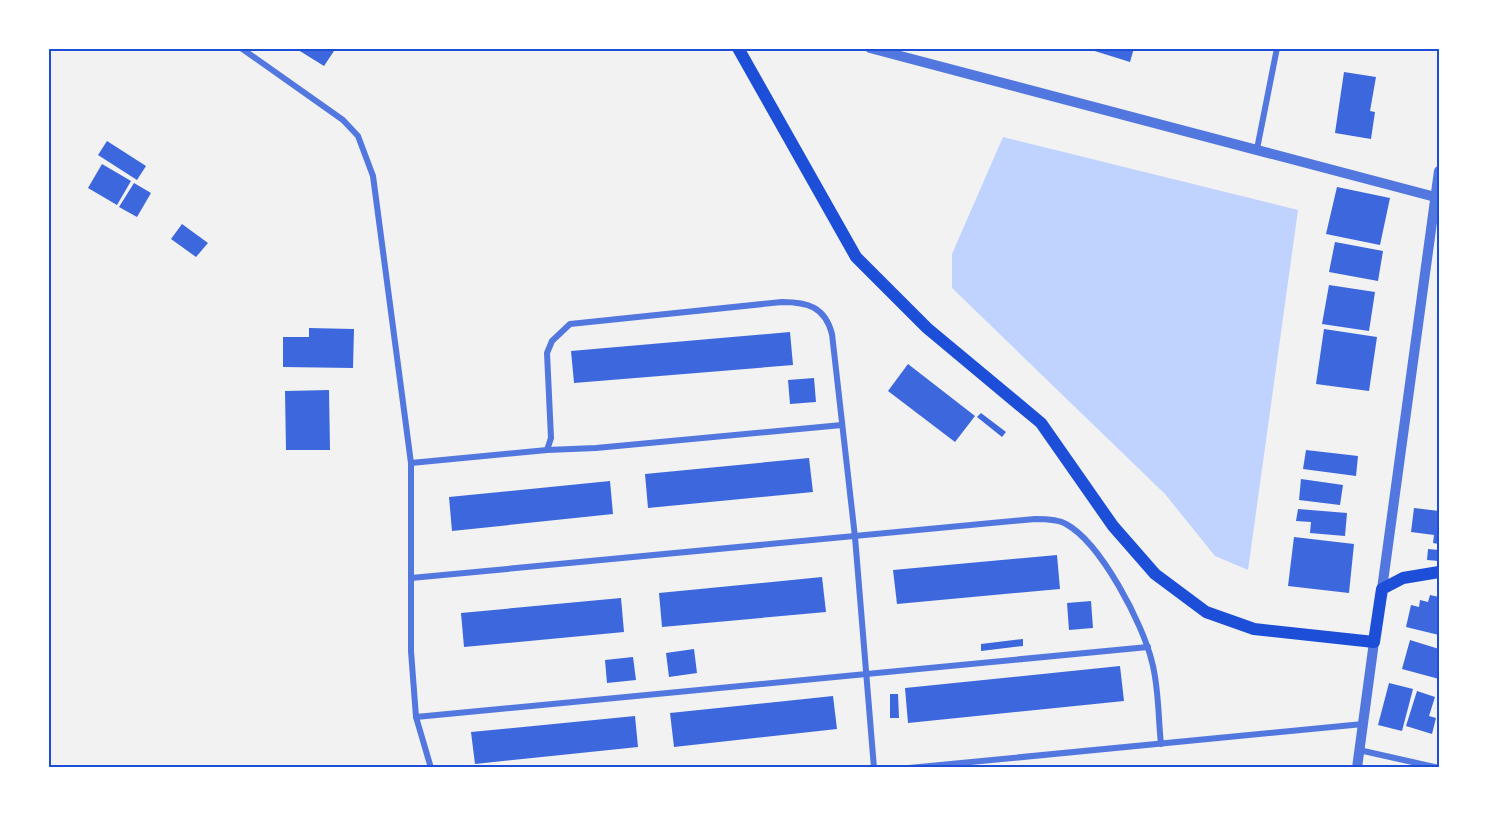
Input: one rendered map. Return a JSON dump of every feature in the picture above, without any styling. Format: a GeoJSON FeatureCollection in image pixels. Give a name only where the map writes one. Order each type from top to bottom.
{"type":"FeatureCollection","features":[{"type":"Feature","properties":{"kind":"main road"},"geometry":{"type":"LineString","coordinates":[[738,48],[856,257],[927,328],[1041,423],[1113,526],[1155,574],[1206,612],[1254,629],[1374,642],[1382,589],[1403,578],[1439,572]]}},
{"type":"Feature","properties":{"kind":"street"},"geometry":{"type":"LineString","coordinates":[[241,48],[343,120],[361,144],[373,176],[411,463],[411,651],[416,717],[431,768]]}},
{"type":"Feature","properties":{"kind":"street"},"geometry":{"type":"LineString","coordinates":[[870,48],[1257,148],[1437,198]]}},
{"type":"Feature","properties":{"kind":"street"},"geometry":{"type":"LineString","coordinates":[[1257,148],[1277,48]]}},
{"type":"Feature","properties":{"kind":"street"},"geometry":{"type":"LineString","coordinates":[[1382,589],[1439,171]]}},
{"type":"Feature","properties":{"kind":"street"},"geometry":{"type":"LineString","coordinates":[[547,450],[552,438],[548,353],[552,341],[570,324],[782,302],[800,302],[814,306],[824,313],[829,322],[855,537],[874,768]]}},
{"type":"Feature","properties":{"kind":"street"},"geometry":{"type":"LineString","coordinates":[[411,463],[842,425]]}},
{"type":"Feature","properties":{"kind":"street"},"geometry":{"type":"LineString","coordinates":[[411,578],[1035,519],[1065,523],[1086,541],[1119,585],[1149,647],[1161,744]]}},
{"type":"Feature","properties":{"kind":"street"},"geometry":{"type":"LineString","coordinates":[[1357,768],[1374,642]]}},
{"type":"Feature","properties":{"kind":"street"},"geometry":{"type":"LineString","coordinates":[[416,717],[866,676],[1149,647]]}},
{"type":"Feature","properties":{"kind":"street"},"geometry":{"type":"LineString","coordinates":[[909,768],[1363,724]]}},
{"type":"Feature","properties":{"kind":"street"},"geometry":{"type":"LineString","coordinates":[[1359,750],[1439,768]]}},
{"type":"Feature","properties":{"kind":"water"},"geometry":{"type":"Polygon","coordinates":[[[1003,137],[1298,210],[1248,570],[1215,556],[1165,494],[952,288],[952,254],[1003,137]]]}},
{"type":"Feature","properties":{"kind":"building"},"geometry":{"type":"Polygon","coordinates":[[[295,48],[336,48],[324,66],[295,48]]]}},
{"type":"Feature","properties":{"kind":"building"},"geometry":{"type":"Polygon","coordinates":[[[1085,48],[1134,48],[1130,62],[1085,48]]]}},
{"type":"Feature","properties":{"kind":"building"},"geometry":{"type":"Polygon","coordinates":[[[1344,72],[1376,77],[1370,111],[1375,112],[1371,139],[1335,133],[1344,72]]]}},
{"type":"Feature","properties":{"kind":"building"},"geometry":{"type":"Polygon","coordinates":[[[107,141],[146,166],[137,180],[98,155],[107,141]]]}},
{"type":"Feature","properties":{"kind":"building"},"geometry":{"type":"Polygon","coordinates":[[[102,164],[131,181],[117,205],[88,188],[102,164]]]}},
{"type":"Feature","properties":{"kind":"building"},"geometry":{"type":"Polygon","coordinates":[[[134,183],[151,193],[137,217],[119,207],[134,183]]]}},
{"type":"Feature","properties":{"kind":"building"},"geometry":{"type":"Polygon","coordinates":[[[1337,187],[1390,198],[1380,245],[1326,234],[1337,187]]]}},
{"type":"Feature","properties":{"kind":"building"},"geometry":{"type":"Polygon","coordinates":[[[182,224],[208,243],[196,257],[171,239],[182,224]]]}},
{"type":"Feature","properties":{"kind":"building"},"geometry":{"type":"Polygon","coordinates":[[[1335,242],[1383,251],[1378,281],[1329,272],[1335,242]]]}},
{"type":"Feature","properties":{"kind":"building"},"geometry":{"type":"Polygon","coordinates":[[[1329,285],[1375,292],[1369,331],[1322,324],[1329,285]]]}},
{"type":"Feature","properties":{"kind":"building"},"geometry":{"type":"Polygon","coordinates":[[[309,328],[354,329],[353,368],[283,367],[283,337],[309,337],[309,328]]]}},
{"type":"Feature","properties":{"kind":"building"},"geometry":{"type":"Polygon","coordinates":[[[1324,329],[1377,337],[1369,391],[1316,384],[1324,329]]]}},
{"type":"Feature","properties":{"kind":"building"},"geometry":{"type":"Polygon","coordinates":[[[790,332],[793,365],[574,383],[571,351],[790,332]]]}},
{"type":"Feature","properties":{"kind":"building"},"geometry":{"type":"Polygon","coordinates":[[[908,364],[975,416],[955,442],[888,391],[908,364]]]}},
{"type":"Feature","properties":{"kind":"building"},"geometry":{"type":"Polygon","coordinates":[[[814,378],[816,402],[790,404],[788,380],[814,378]]]}},
{"type":"Feature","properties":{"kind":"building"},"geometry":{"type":"Polygon","coordinates":[[[329,390],[330,450],[286,450],[285,391],[329,390]]]}},
{"type":"Feature","properties":{"kind":"building"},"geometry":{"type":"Polygon","coordinates":[[[981,413],[1006,432],[1002,437],[977,417],[981,413]]]}},
{"type":"Feature","properties":{"kind":"building"},"geometry":{"type":"Polygon","coordinates":[[[1306,450],[1358,456],[1356,476],[1303,469],[1306,450]]]}},
{"type":"Feature","properties":{"kind":"building"},"geometry":{"type":"Polygon","coordinates":[[[809,458],[813,492],[648,508],[645,474],[809,458]]]}},
{"type":"Feature","properties":{"kind":"building"},"geometry":{"type":"Polygon","coordinates":[[[1301,479],[1343,485],[1340,505],[1299,500],[1301,479]]]}},
{"type":"Feature","properties":{"kind":"building"},"geometry":{"type":"Polygon","coordinates":[[[610,481],[613,514],[452,531],[449,497],[610,481]]]}},
{"type":"Feature","properties":{"kind":"building"},"geometry":{"type":"Polygon","coordinates":[[[1414,508],[1439,511],[1439,544],[1433,543],[1434,535],[1411,532],[1414,508]]]}},
{"type":"Feature","properties":{"kind":"building"},"geometry":{"type":"Polygon","coordinates":[[[1298,509],[1347,513],[1345,536],[1310,533],[1311,522],[1296,521],[1298,509]]]}},
{"type":"Feature","properties":{"kind":"building"},"geometry":{"type":"Polygon","coordinates":[[[1294,537],[1354,544],[1349,593],[1288,586],[1294,537]]]}},
{"type":"Feature","properties":{"kind":"building"},"geometry":{"type":"Polygon","coordinates":[[[1428,549],[1439,550],[1439,561],[1427,560],[1428,549]]]}},
{"type":"Feature","properties":{"kind":"building"},"geometry":{"type":"Polygon","coordinates":[[[1057,555],[1060,589],[897,604],[893,570],[1057,555]]]}},
{"type":"Feature","properties":{"kind":"building"},"geometry":{"type":"Polygon","coordinates":[[[822,577],[826,612],[662,627],[659,593],[822,577]]]}},
{"type":"Feature","properties":{"kind":"building"},"geometry":{"type":"Polygon","coordinates":[[[1430,595],[1439,597],[1439,635],[1406,627],[1411,605],[1419,607],[1420,600],[1428,602],[1430,595]]]}},
{"type":"Feature","properties":{"kind":"building"},"geometry":{"type":"Polygon","coordinates":[[[621,598],[624,632],[464,647],[461,613],[621,598]]]}},
{"type":"Feature","properties":{"kind":"building"},"geometry":{"type":"Polygon","coordinates":[[[1091,601],[1093,628],[1069,630],[1067,603],[1091,601]]]}},
{"type":"Feature","properties":{"kind":"building"},"geometry":{"type":"Polygon","coordinates":[[[1023,639],[1023,646],[981,651],[981,644],[1023,639]]]}},
{"type":"Feature","properties":{"kind":"building"},"geometry":{"type":"Polygon","coordinates":[[[1410,640],[1439,649],[1439,679],[1402,669],[1410,640]]]}},
{"type":"Feature","properties":{"kind":"building"},"geometry":{"type":"Polygon","coordinates":[[[694,649],[697,673],[669,677],[666,653],[694,649]]]}},
{"type":"Feature","properties":{"kind":"building"},"geometry":{"type":"Polygon","coordinates":[[[633,657],[636,680],[607,683],[605,660],[633,657]]]}},
{"type":"Feature","properties":{"kind":"building"},"geometry":{"type":"Polygon","coordinates":[[[1120,666],[1124,701],[908,723],[905,688],[1120,666]]]}},
{"type":"Feature","properties":{"kind":"building"},"geometry":{"type":"Polygon","coordinates":[[[1389,683],[1413,689],[1402,731],[1378,725],[1389,683]]]}},
{"type":"Feature","properties":{"kind":"building"},"geometry":{"type":"Polygon","coordinates":[[[1417,691],[1435,697],[1429,716],[1436,718],[1432,734],[1406,726],[1417,691]]]}},
{"type":"Feature","properties":{"kind":"building"},"geometry":{"type":"Polygon","coordinates":[[[890,694],[898,694],[899,718],[890,718],[890,694]]]}},
{"type":"Feature","properties":{"kind":"building"},"geometry":{"type":"Polygon","coordinates":[[[833,696],[837,729],[674,747],[670,713],[833,696]]]}},
{"type":"Feature","properties":{"kind":"building"},"geometry":{"type":"Polygon","coordinates":[[[635,716],[638,747],[475,764],[471,732],[635,716]]]}}]}
